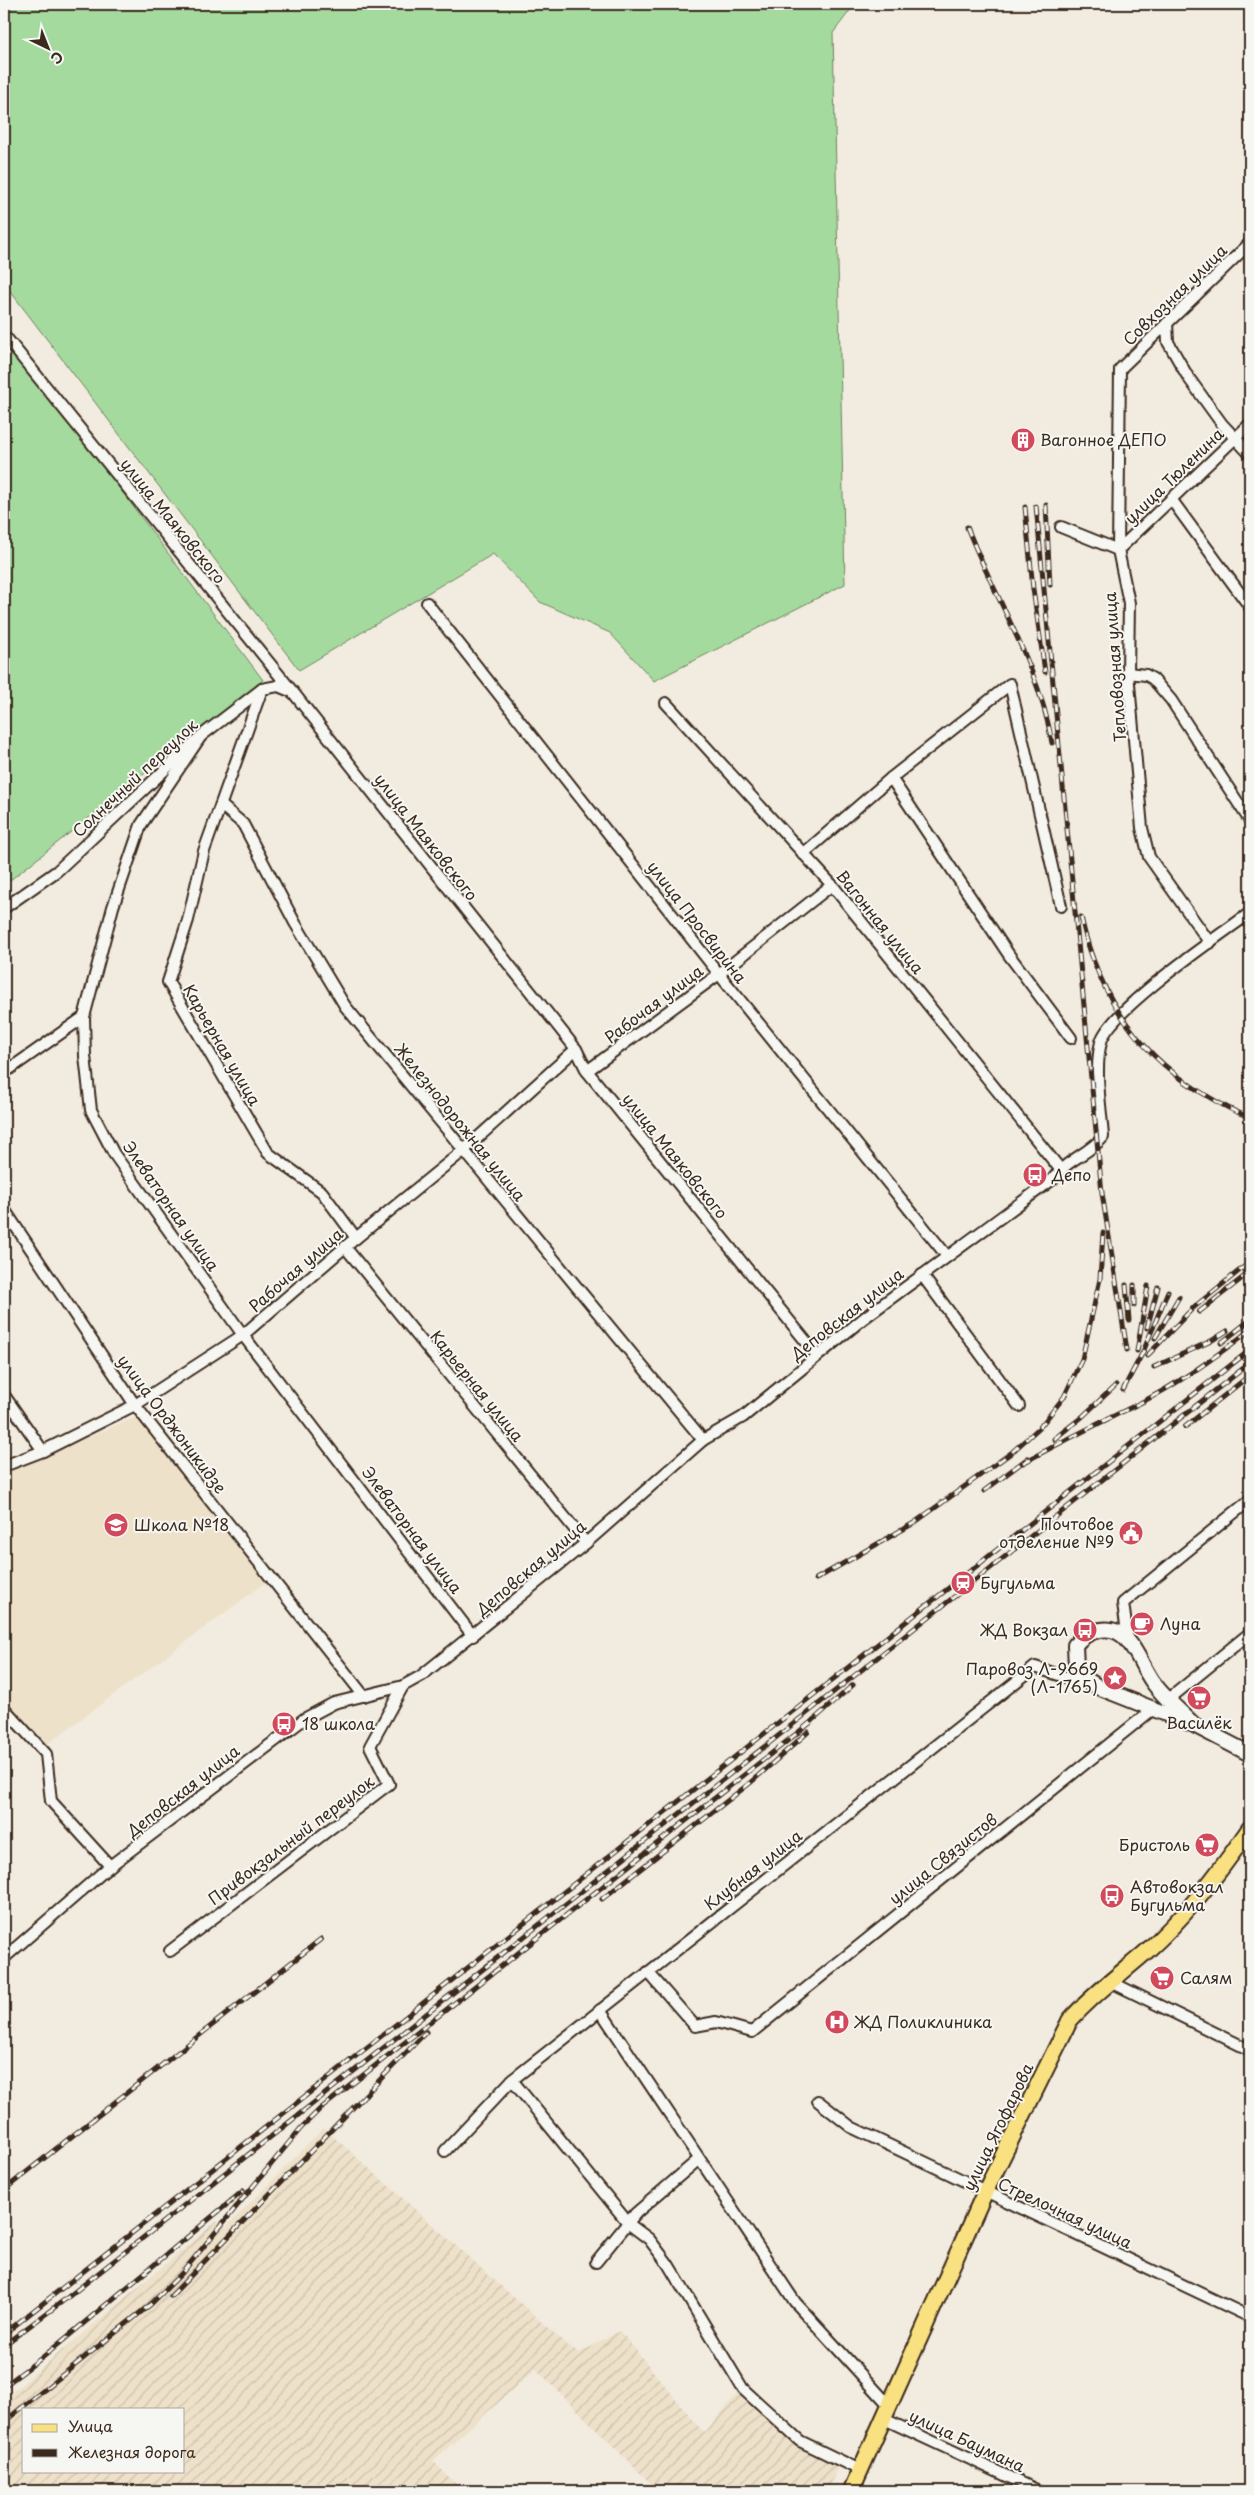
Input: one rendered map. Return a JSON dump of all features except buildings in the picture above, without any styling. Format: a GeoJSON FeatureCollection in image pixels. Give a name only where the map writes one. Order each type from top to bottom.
{"type":"FeatureCollection","features":[{"type":"Feature","properties":{"kind":"main road","name":"улица Ягофарова"},"geometry":{"type":"LineString","coordinates":[[851,2491],[984,2192],[1070,2020],[1109,1980],[1146,1951],[1190,1909],[1223,1868],[1250,1828]]}},
{"type":"Feature","properties":{"kind":"street","name":"Совхозная улица"},"geometry":{"type":"LineString","coordinates":[[1120,369],[1250,243]]}},
{"type":"Feature","properties":{"kind":"street"},"geometry":{"type":"LineString","coordinates":[[1167,324],[1168,342],[1188,377],[1222,424],[1250,454]]}},
{"type":"Feature","properties":{"kind":"street","name":"улица Маяковского"},"geometry":{"type":"LineString","coordinates":[[8,340],[292,691],[576,1050],[588,1072],[817,1355]]}},
{"type":"Feature","properties":{"kind":"street","name":"Тепловозная улица"},"geometry":{"type":"LineString","coordinates":[[1120,369],[1118,550],[1129,603],[1128,673],[1142,828],[1149,856],[1210,943]]}},
{"type":"Feature","properties":{"kind":"street","name":"улица Тюленина"},"geometry":{"type":"LineString","coordinates":[[1118,550],[1250,424]]}},
{"type":"Feature","properties":{"kind":"street"},"geometry":{"type":"LineString","coordinates":[[1171,500],[1249,602]]}},
{"type":"Feature","properties":{"kind":"street"},"geometry":{"type":"LineString","coordinates":[[1061,527],[1118,550]]}},
{"type":"Feature","properties":{"kind":"street","name":"улица Просвирина"},"geometry":{"type":"LineString","coordinates":[[427,603],[719,974],[946,1256]]}},
{"type":"Feature","properties":{"kind":"street"},"geometry":{"type":"LineString","coordinates":[[1128,673],[1146,675],[1153,678],[1171,700],[1250,821]]}},
{"type":"Feature","properties":{"kind":"street"},"geometry":{"type":"LineString","coordinates":[[804,854],[891,778],[1010,684],[1060,906]]}},
{"type":"Feature","properties":{"kind":"street"},"geometry":{"type":"LineString","coordinates":[[262,689],[278,686],[292,691]]}},
{"type":"Feature","properties":{"kind":"street","name":"Солнечный переулок"},"geometry":{"type":"LineString","coordinates":[[4,908],[57,871],[201,736],[262,689]]}},
{"type":"Feature","properties":{"kind":"street","name":"Карьерная улица"},"geometry":{"type":"LineString","coordinates":[[262,689],[204,851],[188,920],[168,982],[268,1153],[322,1192],[356,1238]]}},
{"type":"Feature","properties":{"kind":"street","name":"Вагонная улица"},"geometry":{"type":"LineString","coordinates":[[666,703],[832,885],[1060,1169]]}},
{"type":"Feature","properties":{"kind":"street","name":"Элеваторная улица"},"geometry":{"type":"LineString","coordinates":[[201,736],[141,825],[113,908],[84,1017],[85,1056],[92,1110],[114,1154],[244,1335],[473,1636]]}},
{"type":"Feature","properties":{"kind":"street"},"geometry":{"type":"LineString","coordinates":[[891,778],[1009,955],[1071,1038]]}},
{"type":"Feature","properties":{"kind":"street","name":"Железнодорожная улица"},"geometry":{"type":"LineString","coordinates":[[221,806],[242,824],[294,923],[345,1006],[703,1440]]}},
{"type":"Feature","properties":{"kind":"street","name":"Рабочая улица"},"geometry":{"type":"LineString","coordinates":[[588,1072],[719,974],[832,885]]}},
{"type":"Feature","properties":{"kind":"street"},"geometry":{"type":"LineString","coordinates":[[1210,943],[1250,913]]}},
{"type":"Feature","properties":{"kind":"street","name":"Деповская улица"},"geometry":{"type":"LineString","coordinates":[[4,1958],[110,1866],[304,1719],[334,1703],[403,1686],[421,1676],[586,1543],[703,1440],[743,1418],[817,1355],[946,1256],[1053,1179],[1060,1169],[1097,1144],[1103,1137],[1098,1057],[1101,1039],[1107,1027],[1130,1004],[1210,943]]}},
{"type":"Feature","properties":{"kind":"street"},"geometry":{"type":"LineString","coordinates":[[4,1073],[84,1017]]}},
{"type":"Feature","properties":{"kind":"street","name":"Рабочая улица"},"geometry":{"type":"LineString","coordinates":[[4,1466],[43,1450],[135,1405],[244,1335],[345,1247],[463,1151],[576,1050]]}},
{"type":"Feature","properties":{"kind":"street","name":"улица Орджоникидзе"},"geometry":{"type":"LineString","coordinates":[[4,1209],[135,1405],[364,1696]]}},
{"type":"Feature","properties":{"kind":"street","name":"Карьерная улица"},"geometry":{"type":"LineString","coordinates":[[345,1247],[586,1543]]}},
{"type":"Feature","properties":{"kind":"street"},"geometry":{"type":"LineString","coordinates":[[922,1274],[1019,1406]]}},
{"type":"Feature","properties":{"kind":"street"},"geometry":{"type":"LineString","coordinates":[[4,1395],[43,1450]]}},
{"type":"Feature","properties":{"kind":"street"},"geometry":{"type":"LineString","coordinates":[[1194,1725],[1152,1682],[1128,1640],[1123,1602],[1250,1500]]}},
{"type":"Feature","properties":{"kind":"street"},"geometry":{"type":"LineString","coordinates":[[1128,1640],[1117,1632],[1101,1630],[1085,1635],[1075,1645],[1076,1667],[1084,1678],[1100,1688],[1194,1725],[1250,1754]]}},
{"type":"Feature","properties":{"kind":"street"},"geometry":{"type":"LineString","coordinates":[[1169,1699],[1250,1633]]}},
{"type":"Feature","properties":{"kind":"street","name":"Клубная улица"},"geometry":{"type":"LineString","coordinates":[[445,2151],[512,2080],[1035,1667],[1100,1688]]}},
{"type":"Feature","properties":{"kind":"street","name":"Привокзальный переулок"},"geometry":{"type":"LineString","coordinates":[[170,1951],[389,1784],[370,1746],[403,1686]]}},
{"type":"Feature","properties":{"kind":"street"},"geometry":{"type":"LineString","coordinates":[[4,1708],[46,1754],[51,1801],[110,1866]]}},
{"type":"Feature","properties":{"kind":"street","name":"улица Связистов"},"geometry":{"type":"LineString","coordinates":[[648,1972],[695,2026],[716,2022],[752,2032],[1153,1709]]}},
{"type":"Feature","properties":{"kind":"street"},"geometry":{"type":"LineString","coordinates":[[1109,1980],[1196,2025],[1250,2050]]}},
{"type":"Feature","properties":{"kind":"street"},"geometry":{"type":"LineString","coordinates":[[600,2010],[698,2160],[795,2302],[885,2411]]}},
{"type":"Feature","properties":{"kind":"street"},"geometry":{"type":"LineString","coordinates":[[512,2080],[629,2224],[649,2239],[668,2264],[742,2389],[800,2441],[860,2470]]}},
{"type":"Feature","properties":{"kind":"street","name":"Стрелочная улица"},"geometry":{"type":"LineString","coordinates":[[818,2101],[851,2127],[984,2192],[1250,2317]]}},
{"type":"Feature","properties":{"kind":"street"},"geometry":{"type":"LineString","coordinates":[[596,2262],[629,2224],[636,2213],[698,2160]]}},
{"type":"Feature","properties":{"kind":"street","name":"улица Баумана"},"geometry":{"type":"LineString","coordinates":[[885,2411],[1039,2491]]}},
{"type":"Feature","properties":{"kind":"shaded area","name":"Школа №18"},"geometry":{"type":"Polygon","coordinates":[[[144,1414],[269,1580],[46,1745],[4,1698],[4,1471],[144,1414]]]}},
{"type":"Feature","properties":{"kind":"shaded area"},"geometry":{"type":"Polygon","coordinates":[[[324,2128],[565,2343],[579,2353],[620,2331],[704,2433],[737,2394],[795,2441],[839,2465],[828,2491],[658,2491],[536,2369],[433,2461],[463,2491],[4,2491],[4,2399],[217,2221],[226,2227],[324,2128]]]}},
{"type":"Feature","properties":{"kind":"green space"},"geometry":{"type":"Polygon","coordinates":[[[4,4],[855,4],[833,33],[845,584],[654,681],[610,633],[540,602],[493,554],[299,670],[4,283],[4,4]]]}},
{"type":"Feature","properties":{"kind":"green space"},"geometry":{"type":"Polygon","coordinates":[[[4,334],[263,680],[4,885],[4,334]]]}},
{"type":"Feature","properties":{"kind":"railway"},"geometry":{"type":"LineString","coordinates":[[1046,505],[1050,585]]}},
{"type":"Feature","properties":{"kind":"railway"},"geometry":{"type":"LineString","coordinates":[[1036,506],[1102,1193],[1127,1350]]}},
{"type":"Feature","properties":{"kind":"railway"},"geometry":{"type":"LineString","coordinates":[[1025,507],[1033,589],[1045,672]]}},
{"type":"Feature","properties":{"kind":"railway"},"geometry":{"type":"LineString","coordinates":[[967,527],[1027,659],[1046,714],[1052,743]]}},
{"type":"Feature","properties":{"kind":"railway"},"geometry":{"type":"LineString","coordinates":[[1081,917],[1097,970],[1108,994],[1137,1037],[1155,1057],[1176,1075],[1218,1102],[1250,1117]]}},
{"type":"Feature","properties":{"kind":"railway"},"geometry":{"type":"LineString","coordinates":[[816,1579],[914,1523],[1011,1453],[1040,1427],[1064,1397],[1082,1359],[1100,1279],[1103,1233]]}},
{"type":"Feature","properties":{"kind":"railway"},"geometry":{"type":"LineString","coordinates":[[1147,1356],[1193,1308],[1250,1262]]}},
{"type":"Feature","properties":{"kind":"railway"},"geometry":{"type":"LineString","coordinates":[[1199,1312],[1250,1272]]}},
{"type":"Feature","properties":{"kind":"railway"},"geometry":{"type":"LineString","coordinates":[[1126,1285],[1129,1320]]}},
{"type":"Feature","properties":{"kind":"railway"},"geometry":{"type":"LineString","coordinates":[[1134,1285],[1134,1305]]}},
{"type":"Feature","properties":{"kind":"railway"},"geometry":{"type":"LineString","coordinates":[[1137,1351],[1148,1286]]}},
{"type":"Feature","properties":{"kind":"railway"},"geometry":{"type":"LineString","coordinates":[[1147,1328],[1158,1287]]}},
{"type":"Feature","properties":{"kind":"railway"},"geometry":{"type":"LineString","coordinates":[[1123,1390],[1143,1352],[1168,1291]]}},
{"type":"Feature","properties":{"kind":"railway"},"geometry":{"type":"LineString","coordinates":[[1155,1338],[1179,1297]]}},
{"type":"Feature","properties":{"kind":"railway"},"geometry":{"type":"LineString","coordinates":[[1221,1343],[1250,1320]]}},
{"type":"Feature","properties":{"kind":"railway"},"geometry":{"type":"LineString","coordinates":[[1023,1463],[1142,1402],[1184,1378],[1250,1330]]}},
{"type":"Feature","properties":{"kind":"railway"},"geometry":{"type":"LineString","coordinates":[[1154,1367],[1211,1341],[1227,1331]]}},
{"type":"Feature","properties":{"kind":"railway"},"geometry":{"type":"LineString","coordinates":[[4,2334],[1250,1350]]}},
{"type":"Feature","properties":{"kind":"railway"},"geometry":{"type":"LineString","coordinates":[[4,2345],[63,2301],[1250,1363]]}},
{"type":"Feature","properties":{"kind":"railway"},"geometry":{"type":"LineString","coordinates":[[1185,1427],[1250,1375]]}},
{"type":"Feature","properties":{"kind":"railway"},"geometry":{"type":"LineString","coordinates":[[1054,1439],[1082,1417],[1116,1385]]}},
{"type":"Feature","properties":{"kind":"railway"},"geometry":{"type":"LineString","coordinates":[[984,1491],[1028,1458]]}},
{"type":"Feature","properties":{"kind":"railway"},"geometry":{"type":"LineString","coordinates":[[4,2422],[151,2304],[182,2273],[301,2128],[319,2110],[810,1723],[853,1685]]}},
{"type":"Feature","properties":{"kind":"railway"},"geometry":{"type":"LineString","coordinates":[[602,1899],[750,1783],[808,1732]]}},
{"type":"Feature","properties":{"kind":"railway"},"geometry":{"type":"LineString","coordinates":[[4,2190],[321,1939]]}},
{"type":"Feature","properties":{"kind":"railway"},"geometry":{"type":"LineString","coordinates":[[171,2296],[426,2032]]}},
{"type":"Feature","properties":{"kind":"railway"},"geometry":{"type":"LineString","coordinates":[[4,2386],[43,2357],[243,2191]]}},
{"type":"Feature","properties":{"kind":"place","name":"Вагонное ДЕПО"},"geometry":{"type":"Point","coordinates":[1023,440]}},
{"type":"Feature","properties":{"kind":"place","name":"Депо"},"geometry":{"type":"Point","coordinates":[1035,1175]}},
{"type":"Feature","properties":{"kind":"place","name":"Школа №18"},"geometry":{"type":"Point","coordinates":[116,1525]}},
{"type":"Feature","properties":{"kind":"place","name":"Почтовое отделение №9"},"geometry":{"type":"Point","coordinates":[1131,1533]}},
{"type":"Feature","properties":{"kind":"place","name":"Бугульма"},"geometry":{"type":"Point","coordinates":[963,1583]}},
{"type":"Feature","properties":{"kind":"place","name":"Луна"},"geometry":{"type":"Point","coordinates":[1142,1624]}},
{"type":"Feature","properties":{"kind":"place","name":"ЖД Вокзал"},"geometry":{"type":"Point","coordinates":[1085,1630]}},
{"type":"Feature","properties":{"kind":"place","name":"Паровоз Л-9669 (Л-1765)"},"geometry":{"type":"Point","coordinates":[1115,1678]}},
{"type":"Feature","properties":{"kind":"place","name":"Василёк"},"geometry":{"type":"Point","coordinates":[1199,1698]}},
{"type":"Feature","properties":{"kind":"place","name":"18 школа"},"geometry":{"type":"Point","coordinates":[284,1724]}},
{"type":"Feature","properties":{"kind":"place","name":"Бристоль"},"geometry":{"type":"Point","coordinates":[1207,1845]}},
{"type":"Feature","properties":{"kind":"place","name":"Автовокзал Бугульма"},"geometry":{"type":"Point","coordinates":[1112,1896]}},
{"type":"Feature","properties":{"kind":"place","name":"Салям"},"geometry":{"type":"Point","coordinates":[1162,1978]}},
{"type":"Feature","properties":{"kind":"place","name":"ЖД Поликлиника"},"geometry":{"type":"Point","coordinates":[837,2022]}}]}
